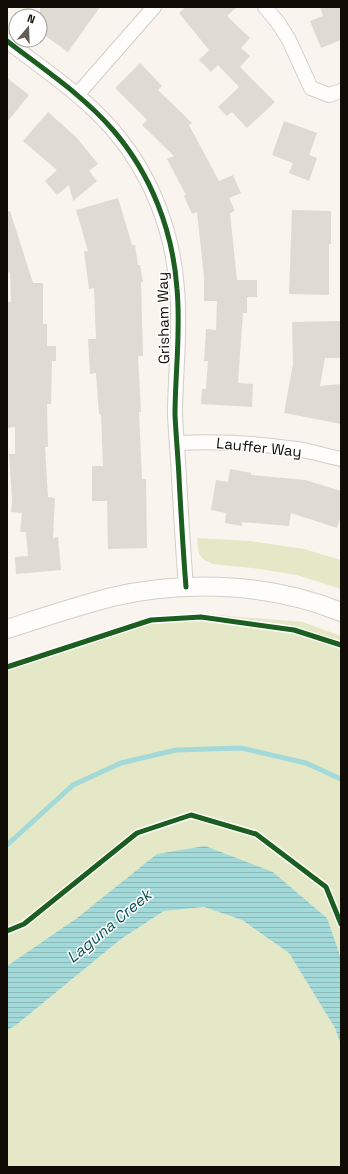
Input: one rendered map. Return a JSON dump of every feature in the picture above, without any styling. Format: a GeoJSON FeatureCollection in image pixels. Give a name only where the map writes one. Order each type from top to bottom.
{"type":"FeatureCollection","features":[{"type":"Feature","properties":{"kind":"street"},"geometry":{"type":"LineString","coordinates":[[77,95],[154,7]]}},
{"type":"Feature","properties":{"kind":"street"},"geometry":{"type":"LineString","coordinates":[[265,7],[279,24],[289,40],[311,88],[329,95],[341,91]]}},
{"type":"Feature","properties":{"kind":"street","name":"Grisham Way"},"geometry":{"type":"LineString","coordinates":[[7,41],[77,95],[113,130],[136,161],[154,195],[163,218],[173,253],[177,290],[175,416],[186,587]]}},
{"type":"Feature","properties":{"kind":"street","name":"Lauffer Way"},"geometry":{"type":"LineString","coordinates":[[177,443],[246,443],[297,449],[341,459]]}},
{"type":"Feature","properties":{"kind":"street"},"geometry":{"type":"LineString","coordinates":[[7,629],[111,598],[151,590],[186,587],[260,591],[293,598],[341,612]]}},
{"type":"Feature","properties":{"kind":"green space"},"geometry":{"type":"Polygon","coordinates":[[[197,538],[250,541],[304,549],[341,560],[341,589],[297,575],[213,564],[204,560],[199,554],[197,538]]]}},
{"type":"Feature","properties":{"kind":"green space"},"geometry":{"type":"Polygon","coordinates":[[[204,614],[303,622],[341,636],[341,958],[327,918],[273,872],[77,918],[7,966],[7,666],[102,632],[204,614]]]}},
{"type":"Feature","properties":{"kind":"green space"},"geometry":{"type":"Polygon","coordinates":[[[204,907],[242,920],[289,953],[335,1028],[341,1045],[341,1167],[7,1167],[7,1030],[15,1026],[121,939],[164,911],[204,907]]]}},
{"type":"Feature","properties":{"kind":"water"},"geometry":{"type":"Polygon","coordinates":[[[205,846],[273,872],[327,918],[341,958],[341,1045],[335,1028],[289,953],[242,920],[204,907],[164,911],[121,939],[15,1026],[7,1030],[7,966],[77,918],[157,854],[205,846]]]}},
{"type":"Feature","properties":{"kind":"building"},"geometry":{"type":"Polygon","coordinates":[[[100,7],[68,52],[48,38],[48,8],[40,8],[100,7]]]}},
{"type":"Feature","properties":{"kind":"building"},"geometry":{"type":"Polygon","coordinates":[[[186,7],[237,7],[227,16],[250,38],[241,48],[250,56],[240,67],[275,102],[247,128],[232,112],[227,116],[218,107],[239,87],[218,65],[211,72],[199,60],[209,50],[179,13],[186,7]]]}},
{"type":"Feature","properties":{"kind":"building"},"geometry":{"type":"Polygon","coordinates":[[[320,7],[341,7],[341,40],[321,48],[310,21],[323,16],[320,7]]]}},
{"type":"Feature","properties":{"kind":"building"},"geometry":{"type":"Polygon","coordinates":[[[140,63],[162,86],[158,90],[192,123],[189,125],[219,181],[233,175],[241,193],[229,198],[235,211],[230,213],[237,280],[257,280],[257,297],[247,297],[247,313],[243,313],[238,383],[253,384],[252,407],[201,404],[202,389],[206,389],[208,361],[204,361],[206,329],[216,330],[217,301],[204,301],[204,277],[197,212],[192,214],[184,196],[186,195],[167,159],[174,156],[142,125],[147,120],[115,88],[140,63]]]}},
{"type":"Feature","properties":{"kind":"building"},"geometry":{"type":"Polygon","coordinates":[[[7,78],[29,95],[7,122],[7,78]]]}},
{"type":"Feature","properties":{"kind":"building"},"geometry":{"type":"Polygon","coordinates":[[[48,112],[77,138],[98,164],[89,171],[97,181],[73,201],[69,185],[57,195],[45,181],[57,170],[23,141],[48,112]]]}},
{"type":"Feature","properties":{"kind":"building"},"geometry":{"type":"Polygon","coordinates":[[[284,121],[317,133],[309,155],[317,158],[309,181],[289,173],[293,163],[272,155],[284,121]]]}},
{"type":"Feature","properties":{"kind":"building"},"geometry":{"type":"Polygon","coordinates":[[[118,198],[132,245],[135,245],[138,265],[140,265],[143,282],[141,282],[143,356],[138,356],[142,479],[146,479],[147,548],[108,549],[107,501],[92,501],[92,466],[103,466],[101,414],[99,414],[96,373],[90,374],[88,339],[96,339],[94,288],[89,289],[84,251],[88,251],[76,210],[118,198]]]}},
{"type":"Feature","properties":{"kind":"building"},"geometry":{"type":"Polygon","coordinates":[[[292,210],[331,211],[331,244],[329,244],[329,295],[289,294],[292,210]]]}},
{"type":"Feature","properties":{"kind":"building"},"geometry":{"type":"Polygon","coordinates":[[[10,211],[33,283],[43,283],[43,324],[47,324],[47,346],[56,346],[56,361],[52,361],[51,404],[47,404],[48,447],[45,447],[48,497],[55,498],[53,538],[58,537],[61,570],[16,574],[15,557],[28,556],[26,532],[20,532],[22,513],[11,512],[12,500],[9,454],[15,454],[15,427],[7,428],[7,302],[11,302],[10,272],[7,273],[7,212],[10,211]]]}},
{"type":"Feature","properties":{"kind":"building"},"geometry":{"type":"Polygon","coordinates":[[[341,321],[341,358],[325,358],[320,386],[341,384],[341,424],[284,413],[293,364],[292,322],[341,321]]]}},
{"type":"Feature","properties":{"kind":"building"},"geometry":{"type":"Polygon","coordinates":[[[230,469],[251,473],[251,475],[305,480],[341,491],[341,515],[337,528],[291,513],[289,526],[242,522],[242,526],[225,523],[226,513],[211,510],[216,480],[228,482],[230,469]]]}},
{"type":"Feature","properties":{"kind":"waterway","name":"Laguna Creek"},"geometry":{"type":"LineString","coordinates":[[7,845],[73,785],[121,763],[176,750],[241,748],[306,763],[341,779]]}},
{"type":"Feature","properties":{"kind":"cycle path"},"geometry":{"type":"LineString","coordinates":[[7,41],[76,94],[113,130],[126,147],[149,184],[165,225],[175,267],[178,305],[175,415],[186,587]]}},
{"type":"Feature","properties":{"kind":"cycle path"},"geometry":{"type":"LineString","coordinates":[[7,667],[151,620],[201,617],[294,630],[341,645]]}},
{"type":"Feature","properties":{"kind":"cycle path"},"geometry":{"type":"LineString","coordinates":[[7,931],[24,924],[137,833],[191,815],[256,834],[326,887],[341,924]]}}]}
